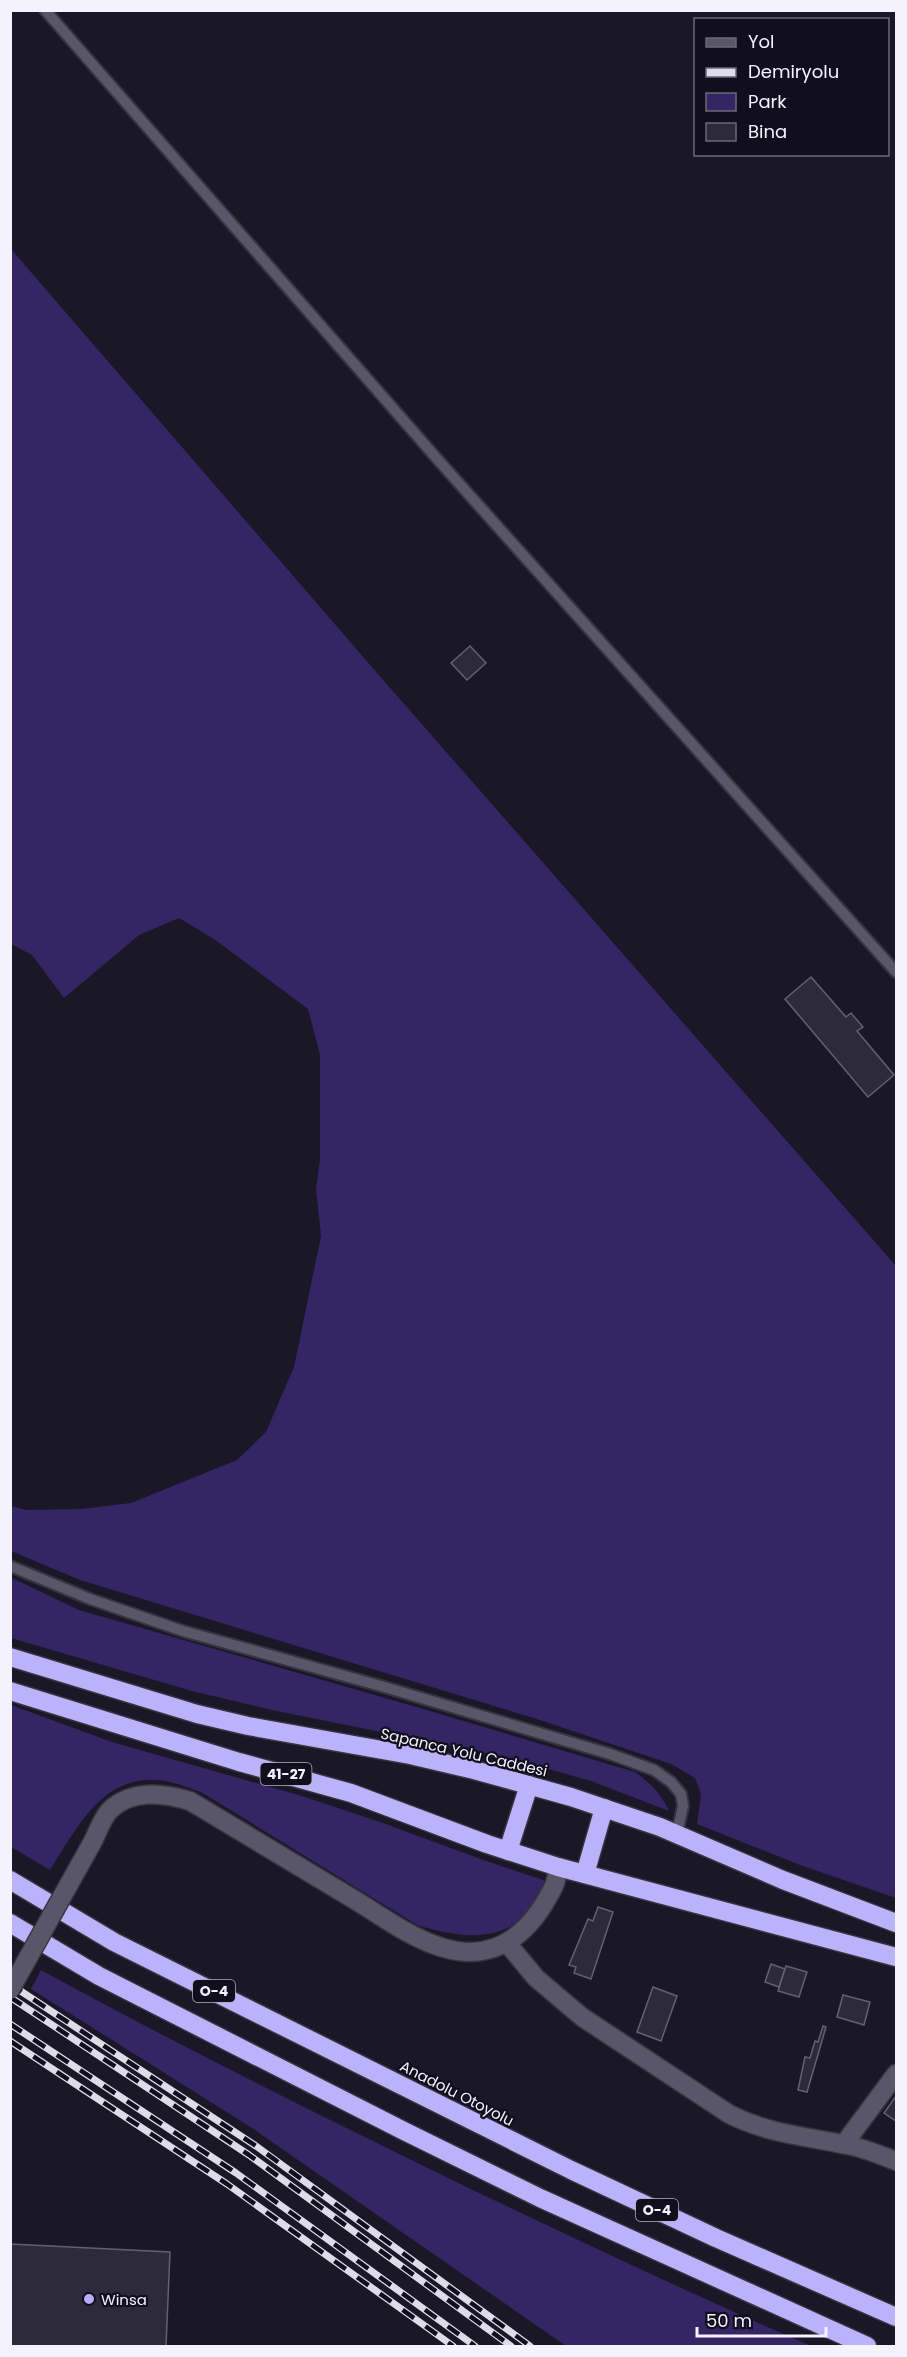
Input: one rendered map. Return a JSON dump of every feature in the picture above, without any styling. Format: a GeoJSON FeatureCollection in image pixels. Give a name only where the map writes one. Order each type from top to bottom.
{"type":"FeatureCollection","features":[{"type":"Feature","properties":{"kind":"highway","name":"Sapanca Yolu Caddesi"},"geometry":{"type":"LineString","coordinates":[[10,1657],[197,1714],[248,1726],[410,1755],[529,1785],[677,1834],[768,1874],[897,1923]]}},
{"type":"Feature","properties":{"kind":"highway","name":"41-27"},"geometry":{"type":"LineString","coordinates":[[10,1691],[245,1764],[351,1793],[558,1867],[897,1957]]}},
{"type":"Feature","properties":{"kind":"highway"},"geometry":{"type":"LineString","coordinates":[[508,1851],[529,1785]]}},
{"type":"Feature","properties":{"kind":"highway"},"geometry":{"type":"LineString","coordinates":[[585,1874],[604,1808]]}},
{"type":"Feature","properties":{"kind":"highway","name":"Anadolu Otoyolu"},"geometry":{"type":"LineString","coordinates":[[10,1880],[114,1942],[571,2170],[716,2238],[897,2318]]}},
{"type":"Feature","properties":{"kind":"highway","name":"O-4"},"geometry":{"type":"LineString","coordinates":[[10,1923],[99,1976],[540,2198],[867,2346]]}},
{"type":"Feature","properties":{"kind":"street"},"geometry":{"type":"LineString","coordinates":[[10,1990],[109,1811],[141,1794],[173,1796],[190,1801],[424,1941],[460,1952],[485,1950],[507,1943],[521,1934],[534,1920],[556,1886],[558,1867]]}},
{"type":"Feature","properties":{"kind":"street"},"geometry":{"type":"LineString","coordinates":[[507,1943],[536,1978],[582,2017],[729,2114],[770,2132],[844,2144],[897,2161]]}},
{"type":"Feature","properties":{"kind":"street"},"geometry":{"type":"LineString","coordinates":[[844,2144],[897,2074]]}},
{"type":"Feature","properties":{"kind":"lane"},"geometry":{"type":"LineString","coordinates":[[45,10],[439,461],[897,972]]}},
{"type":"Feature","properties":{"kind":"lane"},"geometry":{"type":"LineString","coordinates":[[10,1566],[90,1599],[183,1631],[381,1686],[610,1754],[654,1770],[671,1782],[681,1794],[683,1806],[677,1834]]}},
{"type":"Feature","properties":{"kind":"green space"},"geometry":{"type":"Polygon","coordinates":[[[11,249],[371,666],[896,1266],[896,1898],[800,1865],[697,1824],[701,1794],[695,1778],[671,1764],[537,1719],[80,1580],[11,1551],[11,1506],[26,1510],[81,1509],[131,1503],[237,1460],[266,1432],[294,1367],[321,1236],[316,1189],[320,1159],[320,1055],[308,1009],[214,939],[179,918],[139,935],[64,998],[32,955],[11,944],[11,249]]]}},
{"type":"Feature","properties":{"kind":"green space"},"geometry":{"type":"Polygon","coordinates":[[[10,1577],[79,1610],[635,1772],[655,1789],[669,1811],[591,1781],[509,1758],[272,1710],[192,1691],[11,1638],[10,1577]]]}},
{"type":"Feature","properties":{"kind":"green space"},"geometry":{"type":"Polygon","coordinates":[[[11,1705],[112,1742],[302,1796],[546,1881],[527,1913],[516,1923],[503,1930],[475,1935],[431,1929],[417,1925],[201,1792],[170,1782],[148,1780],[128,1784],[112,1792],[97,1804],[72,1835],[50,1870],[11,1847],[11,1705]]]}},
{"type":"Feature","properties":{"kind":"green space"},"geometry":{"type":"Polygon","coordinates":[[[41,1970],[204,2057],[481,2194],[646,2272],[811,2346],[566,2346],[252,2128],[31,1989],[41,1970]]]}},
{"type":"Feature","properties":{"kind":"building"},"geometry":{"type":"Polygon","coordinates":[[[470,646],[486,663],[467,680],[451,663],[470,646]]]}},
{"type":"Feature","properties":{"kind":"building"},"geometry":{"type":"Polygon","coordinates":[[[811,977],[846,1017],[851,1013],[863,1027],[857,1031],[894,1075],[868,1097],[785,999],[811,977]]]}},
{"type":"Feature","properties":{"kind":"building"},"geometry":{"type":"Polygon","coordinates":[[[598,1907],[613,1912],[591,1979],[574,1973],[576,1967],[569,1965],[588,1919],[593,1921],[598,1907]]]}},
{"type":"Feature","properties":{"kind":"building"},"geometry":{"type":"Polygon","coordinates":[[[771,1964],[785,1969],[779,1987],[765,1982],[771,1964]]]}},
{"type":"Feature","properties":{"kind":"building"},"geometry":{"type":"Polygon","coordinates":[[[786,1966],[807,1972],[799,1997],[778,1991],[786,1966]]]}},
{"type":"Feature","properties":{"kind":"building"},"geometry":{"type":"Polygon","coordinates":[[[653,1987],[677,1996],[661,2041],[637,2032],[653,1987]]]}},
{"type":"Feature","properties":{"kind":"building"},"geometry":{"type":"Polygon","coordinates":[[[843,1995],[870,2002],[864,2025],[837,2017],[843,1995]]]}},
{"type":"Feature","properties":{"kind":"building"},"geometry":{"type":"Polygon","coordinates":[[[823,2026],[826,2027],[807,2092],[798,2090],[805,2057],[810,2058],[823,2026]]]}},
{"type":"Feature","properties":{"kind":"building"},"geometry":{"type":"Polygon","coordinates":[[[896,2096],[896,2121],[884,2113],[896,2096]]]}},
{"type":"Feature","properties":{"kind":"building","name":"Winsa"},"geometry":{"type":"Polygon","coordinates":[[[10,2244],[170,2252],[166,2346],[10,2346],[10,2244]]]}},
{"type":"Feature","properties":{"kind":"railway"},"geometry":{"type":"LineString","coordinates":[[10,1984],[256,2146],[530,2346]]}},
{"type":"Feature","properties":{"kind":"railway"},"geometry":{"type":"LineString","coordinates":[[10,1997],[249,2155],[511,2346]]}},
{"type":"Feature","properties":{"kind":"railway"},"geometry":{"type":"LineString","coordinates":[[10,2024],[236,2173],[475,2346]]}},
{"type":"Feature","properties":{"kind":"railway"},"geometry":{"type":"LineString","coordinates":[[10,2041],[227,2184],[453,2346]]}},
{"type":"Feature","properties":{"kind":"place","name":"Winsa"},"geometry":{"type":"Point","coordinates":[89,2299]}}]}
